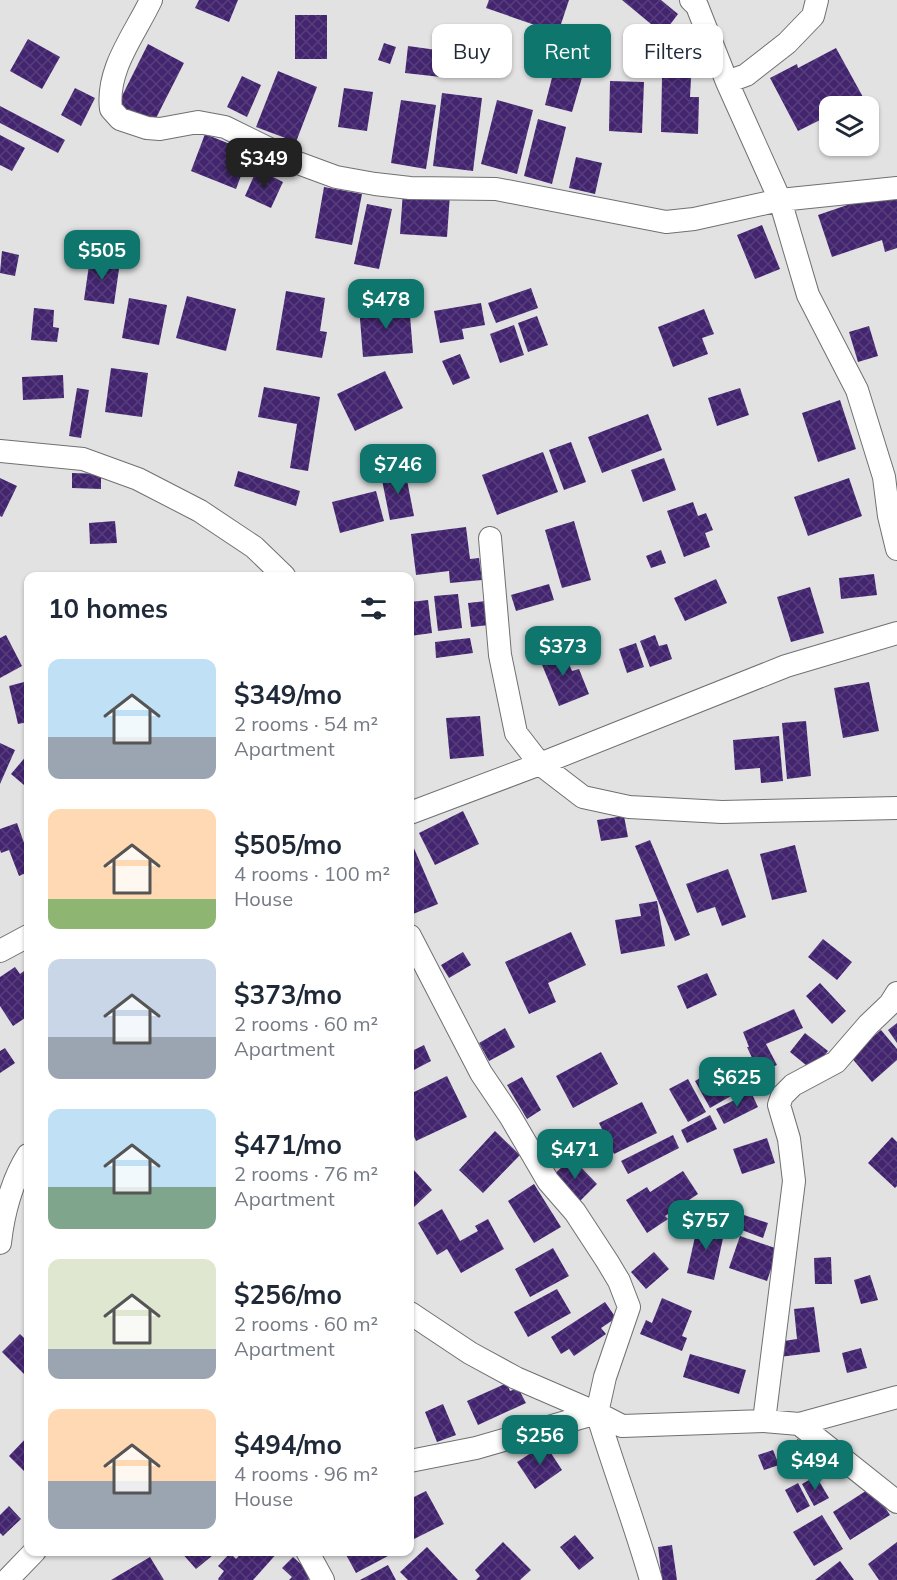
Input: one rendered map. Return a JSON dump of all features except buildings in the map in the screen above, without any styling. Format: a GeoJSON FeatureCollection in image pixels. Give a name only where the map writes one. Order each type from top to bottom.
{"type":"FeatureCollection","features":[{"type":"Feature","properties":{"kind":"street"},"geometry":{"type":"LineString","coordinates":[[151,0],[120,58],[111,85],[111,109],[120,118],[147,128],[159,129],[198,122],[225,127],[298,163],[336,177],[410,188],[496,189],[666,222],[694,219],[780,200],[897,188]]}},
{"type":"Feature","properties":{"kind":"street"},"geometry":{"type":"LineString","coordinates":[[691,0],[697,6],[727,82],[780,200],[808,295],[857,390],[884,477],[889,516],[897,549]]}},
{"type":"Feature","properties":{"kind":"street"},"geometry":{"type":"LineString","coordinates":[[727,82],[746,75],[787,42],[813,16],[817,0]]}},
{"type":"Feature","properties":{"kind":"street"},"geometry":{"type":"LineString","coordinates":[[0,451],[83,459],[138,479],[200,511],[254,547],[280,572]]}},
{"type":"Feature","properties":{"kind":"street"},"geometry":{"type":"LineString","coordinates":[[490,538],[500,655],[516,733],[540,764],[583,797],[629,807],[722,812],[897,808]]}},
{"type":"Feature","properties":{"kind":"street"},"geometry":{"type":"LineString","coordinates":[[414,811],[786,666],[897,633]]}},
{"type":"Feature","properties":{"kind":"street"},"geometry":{"type":"LineString","coordinates":[[0,951],[24,938]]}},
{"type":"Feature","properties":{"kind":"street"},"geometry":{"type":"LineString","coordinates":[[414,944],[481,1073],[510,1116],[548,1181],[575,1212],[619,1281],[628,1307],[605,1377],[597,1413],[651,1580]]}},
{"type":"Feature","properties":{"kind":"street"},"geometry":{"type":"LineString","coordinates":[[764,1421],[795,1181],[789,1139],[779,1105],[782,1096],[793,1085],[836,1062],[890,1004],[897,993]]}},
{"type":"Feature","properties":{"kind":"street"},"geometry":{"type":"LineString","coordinates":[[0,1243],[9,1198],[24,1162]]}},
{"type":"Feature","properties":{"kind":"street"},"geometry":{"type":"LineString","coordinates":[[414,1316],[470,1353],[516,1378],[622,1426],[764,1421],[799,1424],[897,1397]]}},
{"type":"Feature","properties":{"kind":"street"},"geometry":{"type":"LineString","coordinates":[[414,1460],[476,1448],[597,1413]]}},
{"type":"Feature","properties":{"kind":"street"},"geometry":{"type":"LineString","coordinates":[[799,1424],[897,1502]]}},
{"type":"Feature","properties":{"kind":"street"},"geometry":{"type":"LineString","coordinates":[[7,1580],[30,1556]]}},
{"type":"Feature","properties":{"kind":"street"},"geometry":{"type":"LineString","coordinates":[[310,1556],[322,1580]]}}]}
